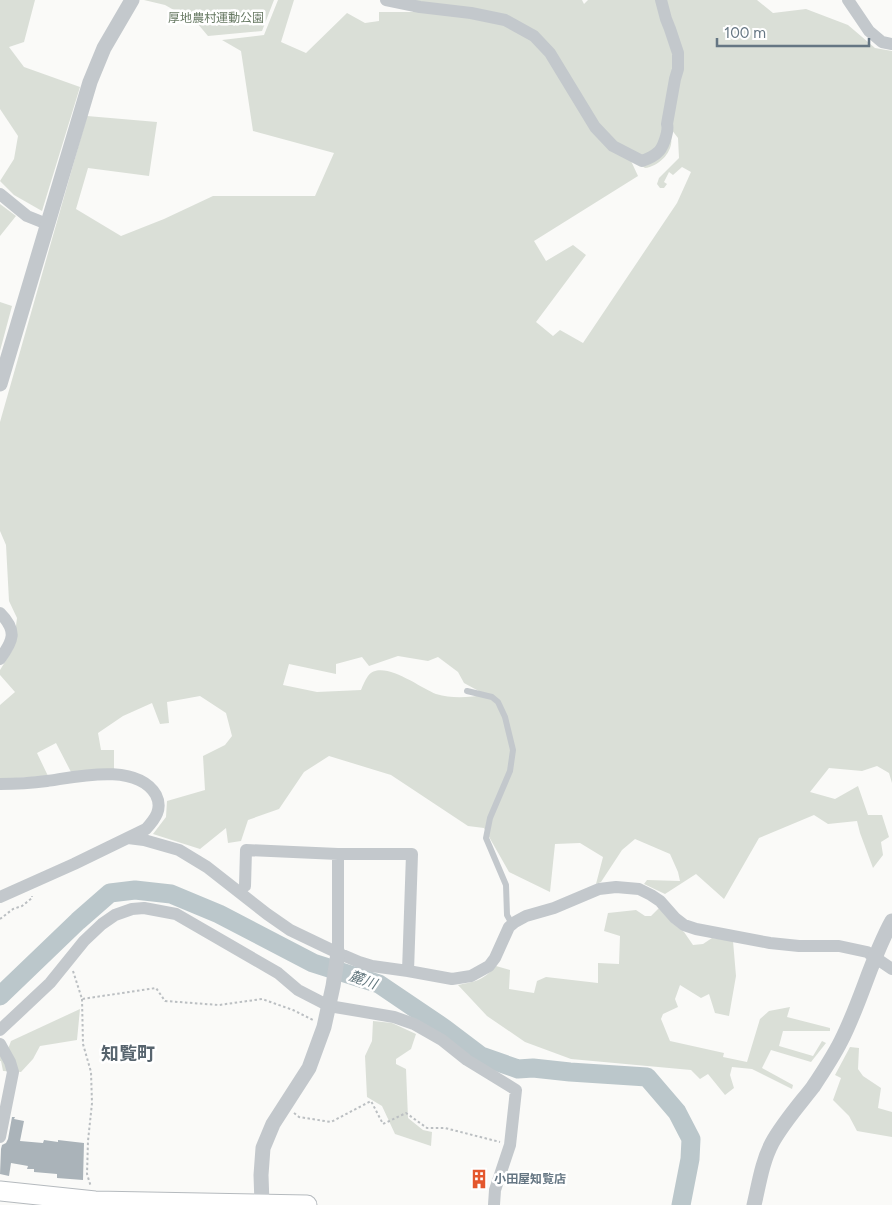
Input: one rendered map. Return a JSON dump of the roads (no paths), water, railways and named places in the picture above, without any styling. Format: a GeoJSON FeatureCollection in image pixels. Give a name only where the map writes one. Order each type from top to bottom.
{"type":"FeatureCollection","features":[{"type":"Feature","properties":{"kind":"main road"},"geometry":{"type":"LineString","coordinates":[[0,1191],[95,1201],[307,1205]]}},
{"type":"Feature","properties":{"kind":"street"},"geometry":{"type":"LineString","coordinates":[[0,384],[90,82],[104,48],[132,0]]}},
{"type":"Feature","properties":{"kind":"street"},"geometry":{"type":"LineString","coordinates":[[386,0],[420,7],[471,12],[505,20],[534,36],[550,52],[595,126],[613,146],[642,161],[657,154],[662,148],[668,127],[667,124],[678,70],[678,53],[661,0]]}},
{"type":"Feature","properties":{"kind":"street"},"geometry":{"type":"LineString","coordinates":[[848,0],[870,31],[882,42],[892,44]]}},
{"type":"Feature","properties":{"kind":"street"},"geometry":{"type":"LineString","coordinates":[[0,194],[27,216],[47,224]]}},
{"type":"Feature","properties":{"kind":"street"},"geometry":{"type":"LineString","coordinates":[[0,613],[6,619],[11,630],[12,639],[0,659]]}},
{"type":"Feature","properties":{"kind":"street"},"geometry":{"type":"LineString","coordinates":[[0,784],[99,774],[120,775],[143,782],[157,797],[159,806],[158,814],[146,829],[0,897]]}},
{"type":"Feature","properties":{"kind":"street"},"geometry":{"type":"LineString","coordinates":[[128,838],[163,844],[179,850],[207,867],[290,930],[337,956],[372,966],[452,980],[471,976],[489,966],[509,927],[526,916],[554,908],[599,889],[616,887],[639,889],[651,895],[660,901],[684,925],[696,929],[770,943],[799,946],[839,946],[867,952],[892,969]]}},
{"type":"Feature","properties":{"kind":"street"},"geometry":{"type":"LineString","coordinates":[[245,886],[246,850],[338,854],[412,854],[408,971]]}},
{"type":"Feature","properties":{"kind":"street"},"geometry":{"type":"LineString","coordinates":[[256,1204],[263,1148],[272,1124],[310,1068],[329,1006],[337,956],[338,854]]}},
{"type":"Feature","properties":{"kind":"street"},"geometry":{"type":"LineString","coordinates":[[0,1030],[50,983],[84,941],[114,915],[132,909],[144,908],[176,914],[278,973],[298,990],[329,1006],[394,1017],[414,1024],[442,1040],[467,1060],[516,1090],[510,1145],[495,1190],[494,1205]]}},
{"type":"Feature","properties":{"kind":"street"},"geometry":{"type":"LineString","coordinates":[[754,1205],[760,1174],[771,1144],[834,1055],[892,921]]}},
{"type":"Feature","properties":{"kind":"street"},"geometry":{"type":"LineString","coordinates":[[0,1044],[13,1072],[0,1138]]}},
{"type":"Feature","properties":{"kind":"lane"},"geometry":{"type":"LineString","coordinates":[[467,691],[492,697],[498,702],[505,717],[513,750],[510,771],[490,818],[486,838],[506,885],[507,914],[512,924]]}},
{"type":"Feature","properties":{"kind":"waterway","name":"麓川"},"geometry":{"type":"LineString","coordinates":[[0,996],[110,893],[135,890],[171,894],[219,914],[313,963],[379,984],[444,1028],[481,1056],[518,1069],[533,1068],[647,1077],[677,1112],[691,1139],[690,1159],[681,1205]]}},
{"type":"Feature","properties":{"kind":"place","name":"小田屋知覧店"},"geometry":{"type":"Point","coordinates":[479,1179]}},
{"type":"Feature","properties":{"kind":"district","name":"知覧町"},"geometry":{"type":"Point","coordinates":[128,1054]}},
{"type":"Feature","properties":{"kind":"park label","name":"厚地農村運動公園"},"geometry":{"type":"Point","coordinates":[216,18]}}]}
